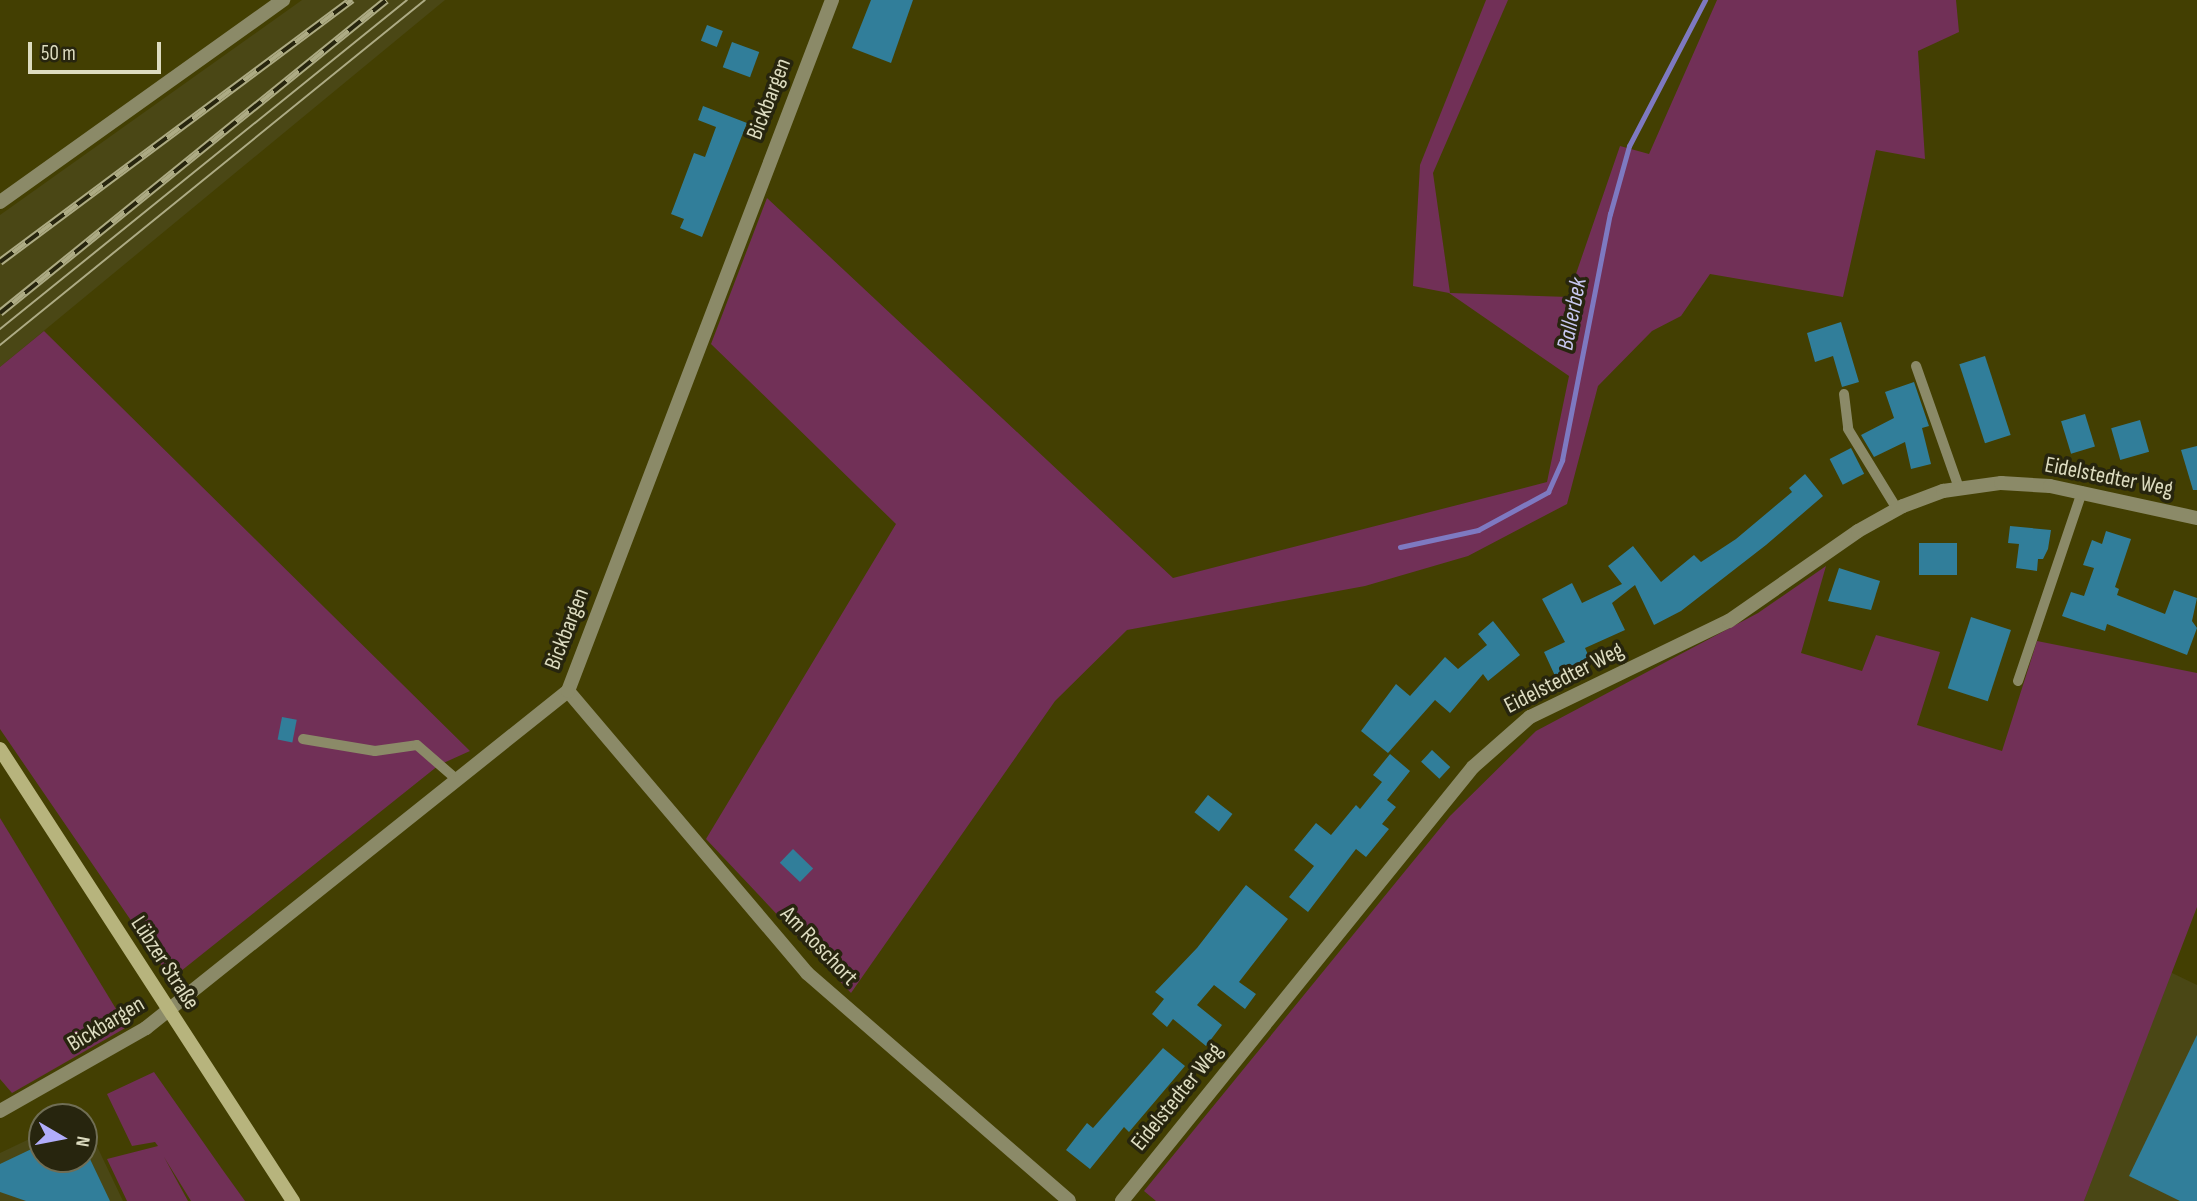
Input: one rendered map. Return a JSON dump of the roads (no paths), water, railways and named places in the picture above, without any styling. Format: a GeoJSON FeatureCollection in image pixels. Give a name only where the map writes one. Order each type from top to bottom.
{"type":"FeatureCollection","features":[{"type":"Feature","properties":{"kind":"street"},"geometry":{"type":"LineString","coordinates":[[0,202],[283,0]]}},
{"type":"Feature","properties":{"kind":"street","name":"Bickbargen"},"geometry":{"type":"LineString","coordinates":[[0,1111],[170,1010],[455,778],[568,691],[832,0]]}},
{"type":"Feature","properties":{"kind":"street","name":"Eidelstedter Weg"},"geometry":{"type":"LineString","coordinates":[[1122,1201],[1501,738],[1530,717],[1729,621],[1898,509],[1959,488],[2018,483],[2082,492],[2197,518]]}},
{"type":"Feature","properties":{"kind":"street","name":"Am Roschort"},"geometry":{"type":"LineString","coordinates":[[568,691],[807,973],[1069,1201]]}},
{"type":"Feature","properties":{"kind":"street","name":"Lübzer Straße"},"geometry":{"type":"LineString","coordinates":[[0,749],[293,1201]]}},
{"type":"Feature","properties":{"kind":"lane"},"geometry":{"type":"LineString","coordinates":[[1916,366],[1959,488]]}},
{"type":"Feature","properties":{"kind":"lane"},"geometry":{"type":"LineString","coordinates":[[1844,394],[1848,429],[1898,509]]}},
{"type":"Feature","properties":{"kind":"lane"},"geometry":{"type":"LineString","coordinates":[[2018,681],[2082,492]]}},
{"type":"Feature","properties":{"kind":"lane"},"geometry":{"type":"LineString","coordinates":[[303,739],[375,751],[417,745],[455,778]]}},
{"type":"Feature","properties":{"kind":"waterway","name":"Ballerbek"},"geometry":{"type":"LineString","coordinates":[[1400,547],[1478,530],[1548,492],[1562,460],[1610,214],[1629,146],[1705,0]]}},
{"type":"Feature","properties":{"kind":"tram line"},"geometry":{"type":"LineString","coordinates":[[0,329],[407,0]]}},
{"type":"Feature","properties":{"kind":"tram line"},"geometry":{"type":"LineString","coordinates":[[0,345],[425,0]]}},
{"type":"Feature","properties":{"kind":"railway"},"geometry":{"type":"LineString","coordinates":[[0,262],[352,0]]}},
{"type":"Feature","properties":{"kind":"railway"},"geometry":{"type":"LineString","coordinates":[[0,313],[386,0]]}}]}
